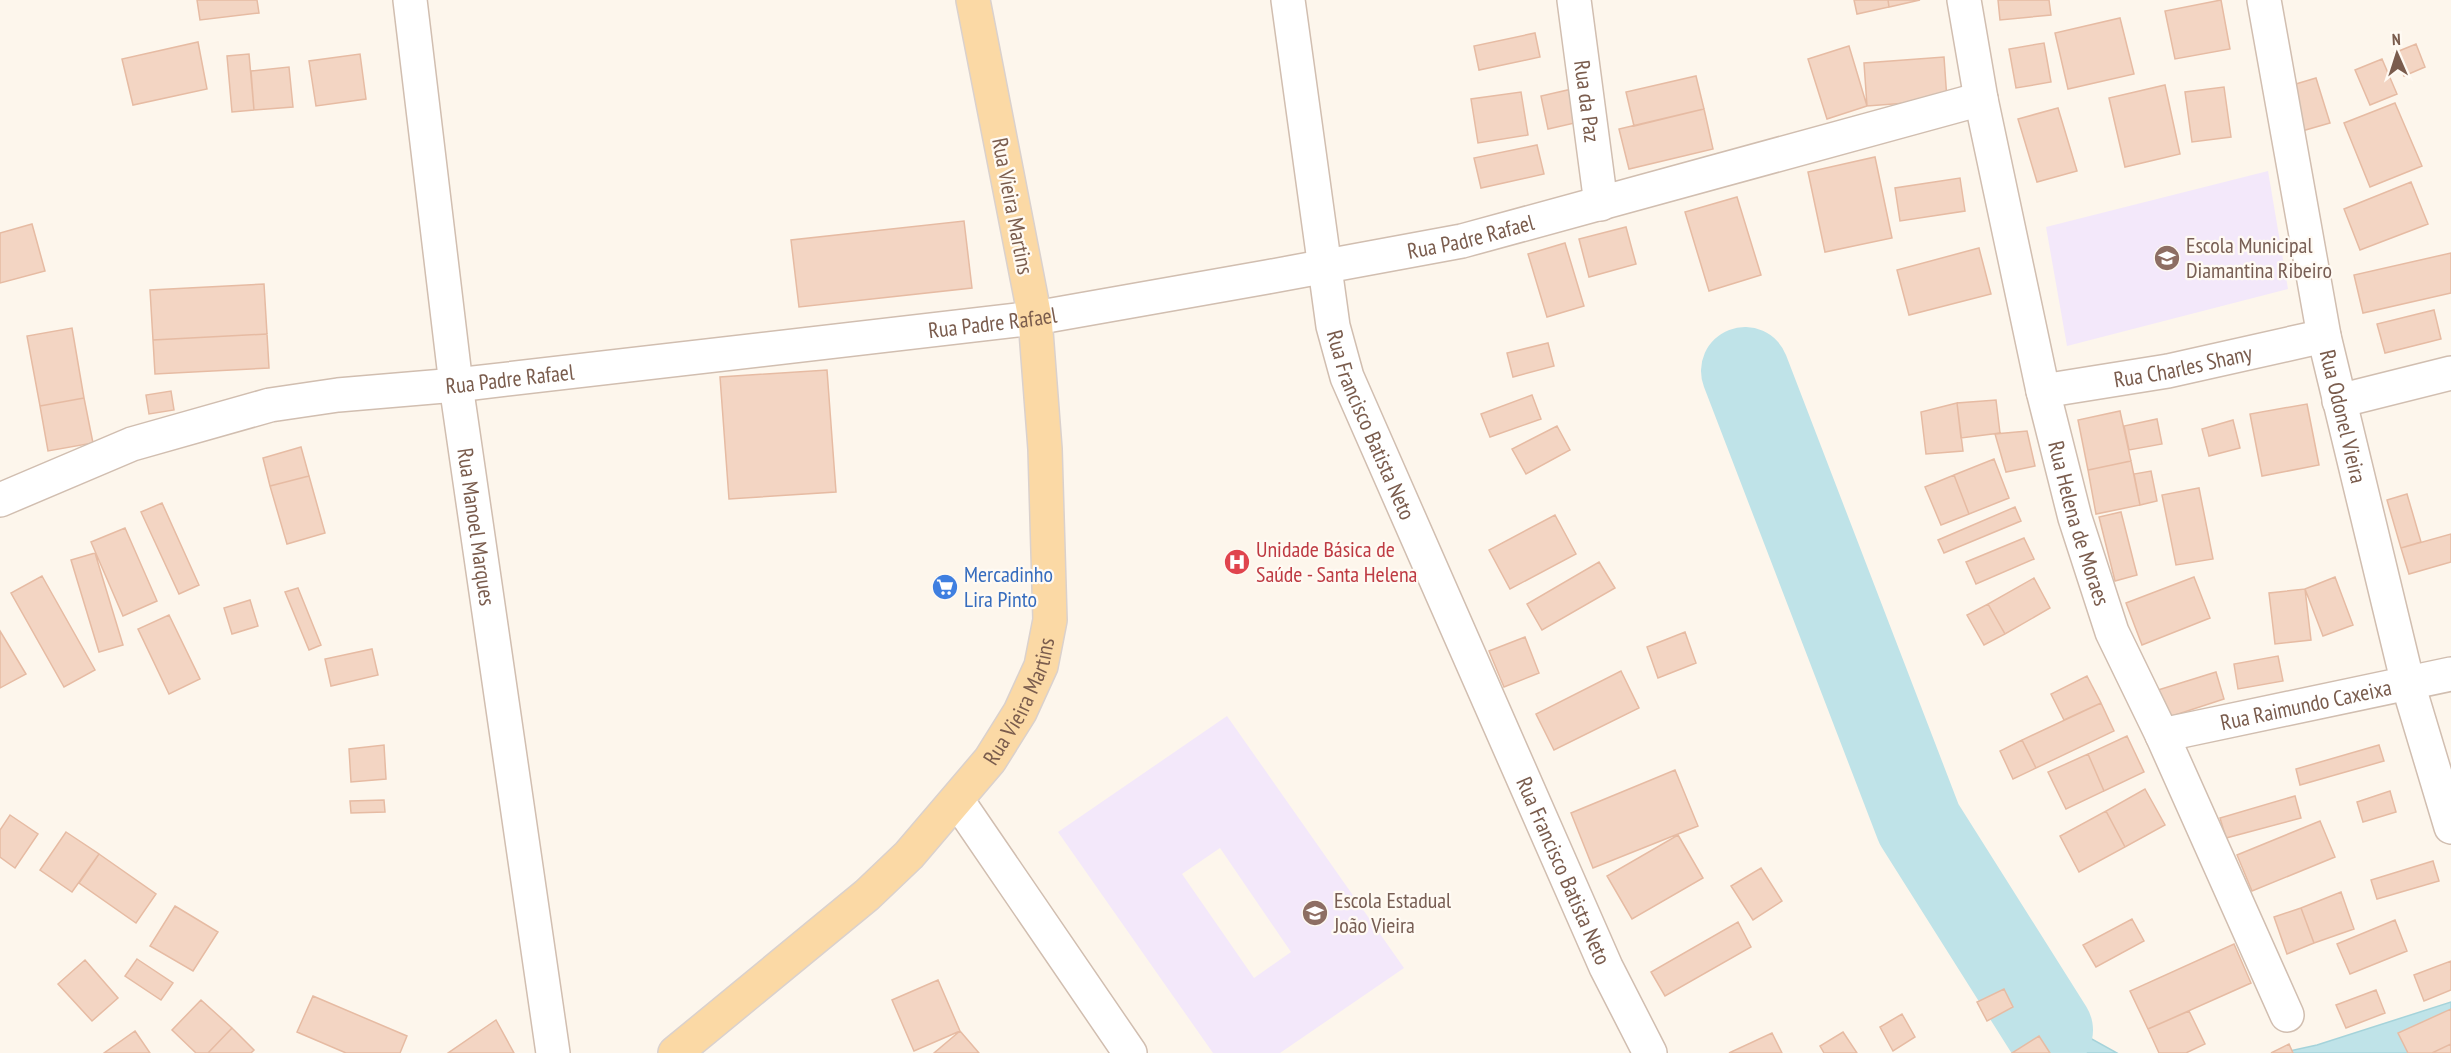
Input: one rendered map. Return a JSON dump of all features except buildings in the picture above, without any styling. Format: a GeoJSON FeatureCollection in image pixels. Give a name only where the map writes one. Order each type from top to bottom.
{"type":"FeatureCollection","features":[{"type":"Feature","properties":{"kind":"main road","name":"Rua Vieira Martins"},"geometry":{"type":"LineString","coordinates":[[675,1053],[867,895],[909,855],[990,760],[1020,712],[1041,666],[1050,620],[1045,449],[1035,318],[973,0]]}},
{"type":"Feature","properties":{"kind":"street","name":"Rua Manoel Marques"},"geometry":{"type":"LineString","coordinates":[[410,0],[456,385],[553,1053]]}},
{"type":"Feature","properties":{"kind":"street","name":"Rua Francisco Batista Neto"},"geometry":{"type":"LineString","coordinates":[[1288,0],[1333,326],[1347,377],[1606,967],[1650,1053]]}},
{"type":"Feature","properties":{"kind":"street","name":"Rua da Paz"},"geometry":{"type":"LineString","coordinates":[[1574,0],[1600,204]]}},
{"type":"Feature","properties":{"kind":"street","name":"Rua Helena de Moraes"},"geometry":{"type":"LineString","coordinates":[[1964,0],[1981,99],[2043,392],[2075,518],[2112,632],[2162,735],[2287,1015]]}},
{"type":"Feature","properties":{"kind":"street","name":"Rua Odonel Vieira"},"geometry":{"type":"LineString","coordinates":[[2264,0],[2324,336],[2408,684],[2451,827]]}},
{"type":"Feature","properties":{"kind":"street","name":"Rua Padre Rafael"},"geometry":{"type":"LineString","coordinates":[[0,500],[132,444],[270,405],[338,395],[456,385],[1035,318],[1462,241],[1981,99]]}},
{"type":"Feature","properties":{"kind":"street","name":"Rua Charles Shany"},"geometry":{"type":"LineString","coordinates":[[2043,392],[2168,371],[2324,336]]}},
{"type":"Feature","properties":{"kind":"street"},"geometry":{"type":"LineString","coordinates":[[2339,401],[2451,373]]}},
{"type":"Feature","properties":{"kind":"street","name":"Rua Raimundo Caxeixa"},"geometry":{"type":"LineString","coordinates":[[2162,735],[2451,674]]}},
{"type":"Feature","properties":{"kind":"street"},"geometry":{"type":"LineString","coordinates":[[957,800],[1130,1053]]}},
{"type":"Feature","properties":{"kind":"shaded area","name":"Escola Municipal Diamantina Ribeiro"},"geometry":{"type":"Polygon","coordinates":[[[2268,171],[2288,289],[2067,346],[2046,227],[2268,171]]]}},
{"type":"Feature","properties":{"kind":"shaded area","name":"Escola Estadual João Vieira"},"geometry":{"type":"Polygon","coordinates":[[[1227,716],[1404,968],[1280,1053],[1213,1053],[1058,832],[1227,716]],[[1220,848],[1182,874],[1254,978],[1291,952],[1220,848]]]}},
{"type":"Feature","properties":{"kind":"water"},"geometry":{"type":"Polygon","coordinates":[[[2451,1002],[2451,1053],[2280,1053],[2317,1045],[2451,1002]]]}},
{"type":"Feature","properties":{"kind":"water"},"geometry":{"type":"Polygon","coordinates":[[[2049,1030],[2081,1033],[2117,1053],[2054,1053],[2049,1030]]]}},
{"type":"Feature","properties":{"kind":"waterway"},"geometry":{"type":"LineString","coordinates":[[1745,371],[1919,824],[2049,1030]]}},
{"type":"Feature","properties":{"kind":"place","name":"Escola Municipal Diamantina Ribeiro"},"geometry":{"type":"Point","coordinates":[2167,258]}},
{"type":"Feature","properties":{"kind":"place","name":"Unidade Básica de Saúde - Santa Helena"},"geometry":{"type":"Point","coordinates":[1237,562]}},
{"type":"Feature","properties":{"kind":"place","name":"Mercadinho Lira Pinto"},"geometry":{"type":"Point","coordinates":[945,587]}},
{"type":"Feature","properties":{"kind":"place","name":"Escola Estadual João Vieira"},"geometry":{"type":"Point","coordinates":[1315,913]}}]}
